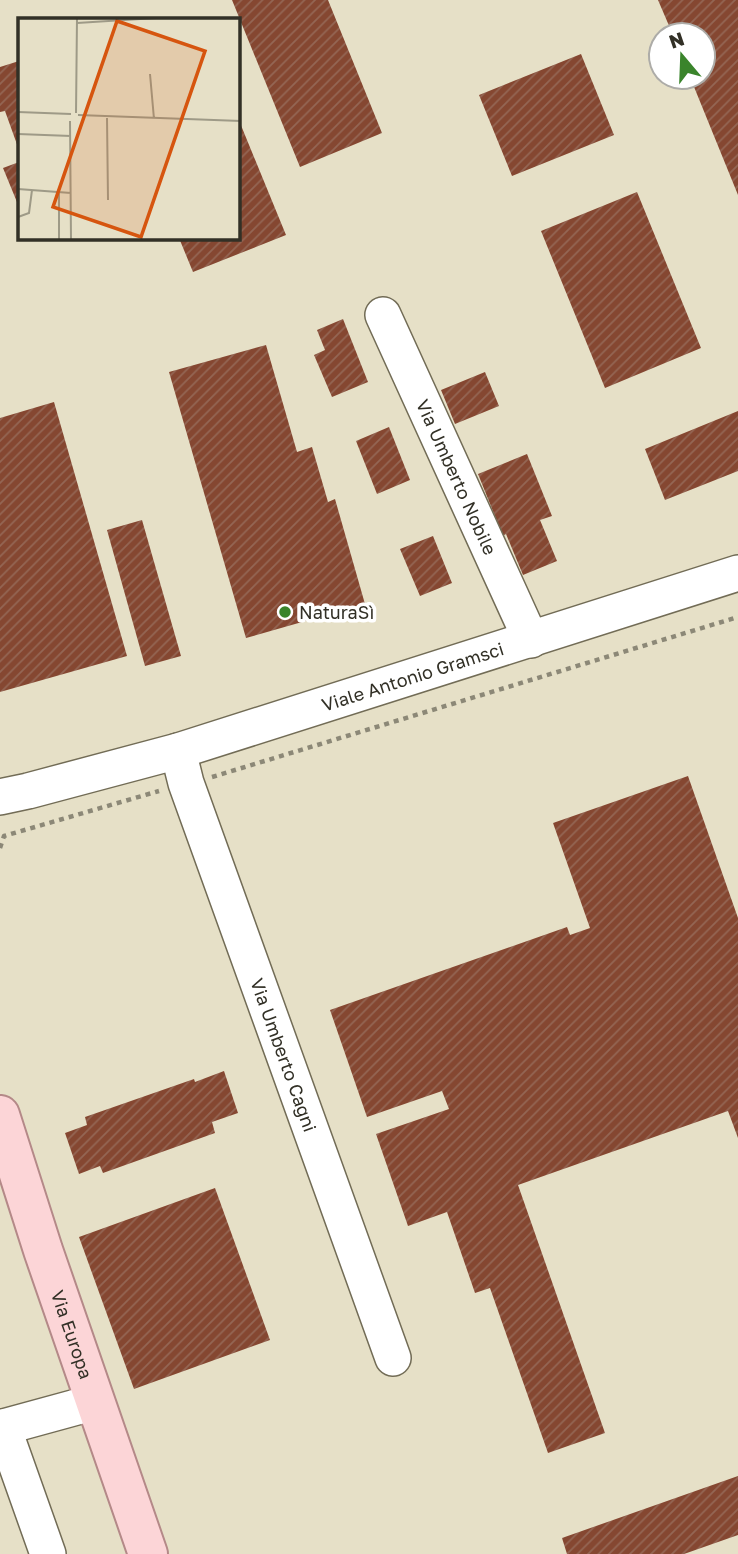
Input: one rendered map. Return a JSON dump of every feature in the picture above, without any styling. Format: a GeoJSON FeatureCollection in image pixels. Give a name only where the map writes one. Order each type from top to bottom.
{"type":"FeatureCollection","features":[{"type":"Feature","properties":{"kind":"main road","name":"Via Europa"},"geometry":{"type":"LineString","coordinates":[[0,1115],[148,1554]]}},
{"type":"Feature","properties":{"kind":"street","name":"Via Umberto Nobile"},"geometry":{"type":"LineString","coordinates":[[383,315],[531,640]]}},
{"type":"Feature","properties":{"kind":"street","name":"Viale Antonio Gramsci"},"geometry":{"type":"LineString","coordinates":[[0,797],[87,776],[182,767],[531,640],[738,573]]}},
{"type":"Feature","properties":{"kind":"street","name":"Via Umberto Cagni"},"geometry":{"type":"LineString","coordinates":[[182,767],[393,1358]]}},
{"type":"Feature","properties":{"kind":"street","name":"Viale Antonio Gramsci"},"geometry":{"type":"LineString","coordinates":[[0,817],[32,799],[87,776]]}},
{"type":"Feature","properties":{"kind":"street"},"geometry":{"type":"LineString","coordinates":[[48,1554],[1,1427],[95,1402]]}},
{"type":"Feature","properties":{"kind":"path"},"geometry":{"type":"LineString","coordinates":[[0,848],[4,836],[182,767],[218,776],[738,617]]}},
{"type":"Feature","properties":{"kind":"building"},"geometry":{"type":"Polygon","coordinates":[[[232,0],[328,0],[382,133],[300,167],[232,0]]]}},
{"type":"Feature","properties":{"kind":"building"},"geometry":{"type":"Polygon","coordinates":[[[658,0],[738,0],[738,195],[696,91],[717,91],[717,21],[667,21],[658,0]]]}},
{"type":"Feature","properties":{"kind":"building"},"geometry":{"type":"Polygon","coordinates":[[[581,54],[614,135],[512,176],[479,95],[581,54]]]}},
{"type":"Feature","properties":{"kind":"building"},"geometry":{"type":"Polygon","coordinates":[[[18,61],[18,147],[5,111],[0,112],[0,67],[18,61]]]}},
{"type":"Feature","properties":{"kind":"building"},"geometry":{"type":"Polygon","coordinates":[[[240,123],[286,235],[193,272],[180,240],[240,240],[240,123]]]}},
{"type":"Feature","properties":{"kind":"building"},"geometry":{"type":"Polygon","coordinates":[[[18,162],[18,205],[3,168],[18,162]]]}},
{"type":"Feature","properties":{"kind":"building"},"geometry":{"type":"Polygon","coordinates":[[[637,192],[701,348],[605,388],[541,231],[637,192]]]}},
{"type":"Feature","properties":{"kind":"building"},"geometry":{"type":"Polygon","coordinates":[[[343,319],[368,382],[332,397],[314,355],[325,350],[317,330],[343,319]]]}},
{"type":"Feature","properties":{"kind":"building"},"geometry":{"type":"Polygon","coordinates":[[[266,345],[297,452],[312,447],[328,502],[335,499],[365,604],[246,638],[169,372],[266,345]]]}},
{"type":"Feature","properties":{"kind":"building"},"geometry":{"type":"Polygon","coordinates":[[[485,372],[499,406],[455,424],[441,390],[485,372]]]}},
{"type":"Feature","properties":{"kind":"building"},"geometry":{"type":"Polygon","coordinates":[[[54,402],[127,656],[0,692],[0,418],[54,402]]]}},
{"type":"Feature","properties":{"kind":"building"},"geometry":{"type":"Polygon","coordinates":[[[738,411],[738,471],[665,500],[645,449],[738,411]]]}},
{"type":"Feature","properties":{"kind":"building"},"geometry":{"type":"Polygon","coordinates":[[[389,427],[410,480],[377,494],[356,441],[389,427]]]}},
{"type":"Feature","properties":{"kind":"building"},"geometry":{"type":"Polygon","coordinates":[[[527,454],[552,516],[540,520],[557,561],[523,575],[506,534],[503,536],[478,474],[527,454]]]}},
{"type":"Feature","properties":{"kind":"building"},"geometry":{"type":"Polygon","coordinates":[[[142,520],[181,656],[145,666],[107,530],[142,520]]]}},
{"type":"Feature","properties":{"kind":"building"},"geometry":{"type":"Polygon","coordinates":[[[433,536],[452,583],[420,596],[400,549],[433,536]]]}},
{"type":"Feature","properties":{"kind":"building"},"geometry":{"type":"Polygon","coordinates":[[[688,776],[738,918],[738,1138],[728,1111],[518,1185],[605,1433],[548,1453],[490,1288],[475,1293],[447,1212],[408,1226],[376,1134],[449,1109],[442,1091],[367,1117],[330,1010],[567,927],[570,935],[590,928],[553,823],[688,776]]]}},
{"type":"Feature","properties":{"kind":"building"},"geometry":{"type":"Polygon","coordinates":[[[224,1071],[238,1113],[212,1122],[215,1133],[103,1173],[100,1166],[79,1174],[65,1133],[87,1125],[85,1117],[224,1071]]]}},
{"type":"Feature","properties":{"kind":"building"},"geometry":{"type":"Polygon","coordinates":[[[215,1188],[270,1340],[134,1389],[79,1237],[215,1188]]]}},
{"type":"Feature","properties":{"kind":"building"},"geometry":{"type":"Polygon","coordinates":[[[738,1476],[738,1535],[684,1554],[567,1554],[562,1538],[738,1476]]]}},
{"type":"Feature","properties":{"kind":"place","name":"NaturaSì"},"geometry":{"type":"Point","coordinates":[285,612]}}]}
